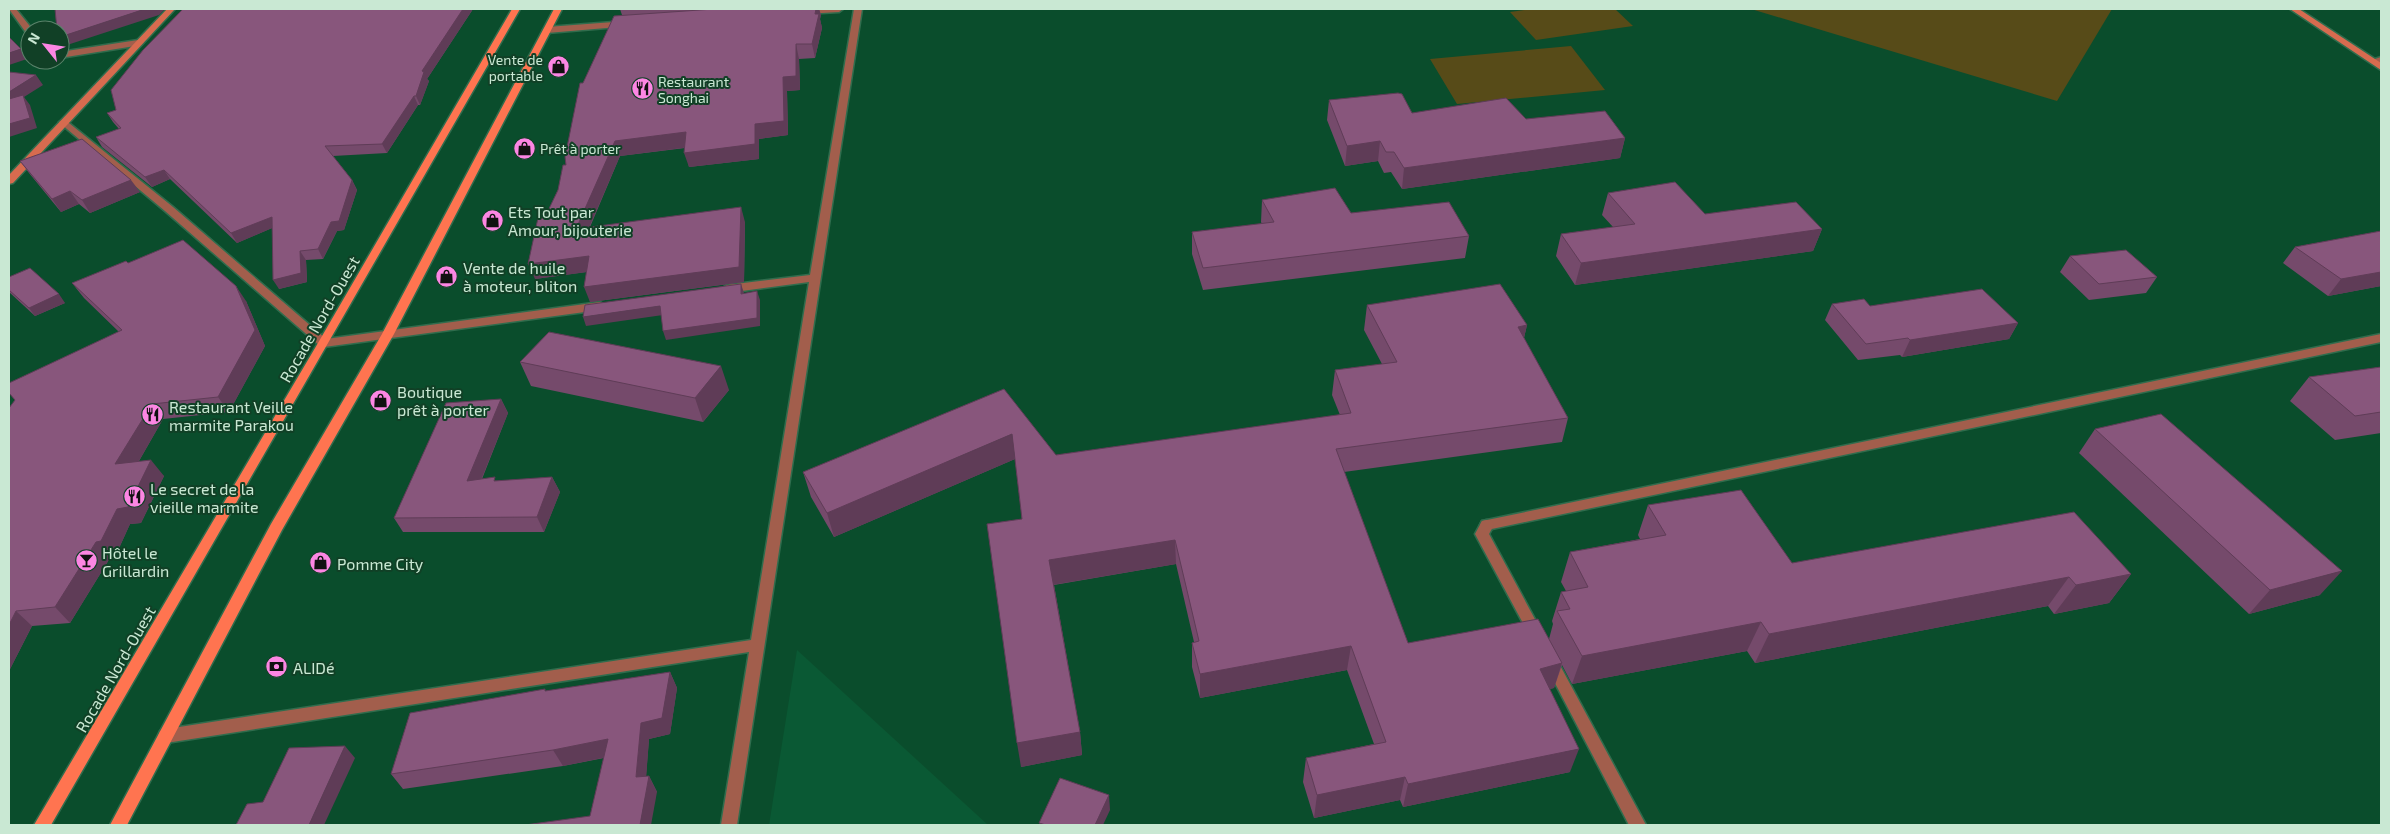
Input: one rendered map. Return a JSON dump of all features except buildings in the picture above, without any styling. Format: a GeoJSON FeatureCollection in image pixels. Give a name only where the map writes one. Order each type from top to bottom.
{"type":"FeatureCollection","features":[{"type":"Feature","properties":{"kind":"main road","name":"Rocade Nord-Ouest"},"geometry":{"type":"LineString","coordinates":[[42,825],[324,343],[516,9]]}},
{"type":"Feature","properties":{"kind":"main road"},"geometry":{"type":"LineString","coordinates":[[118,825],[276,528],[388,334],[558,9]]}},
{"type":"Feature","properties":{"kind":"street"},"geometry":{"type":"LineString","coordinates":[[12,9],[21,20]]}},
{"type":"Feature","properties":{"kind":"street"},"geometry":{"type":"LineString","coordinates":[[9,182],[171,9]]}},
{"type":"Feature","properties":{"kind":"street"},"geometry":{"type":"LineString","coordinates":[[790,12],[839,9]]}},
{"type":"Feature","properties":{"kind":"street"},"geometry":{"type":"LineString","coordinates":[[728,825],[858,9]]}},
{"type":"Feature","properties":{"kind":"street"},"geometry":{"type":"LineString","coordinates":[[2294,9],[2379,63]]}},
{"type":"Feature","properties":{"kind":"street"},"geometry":{"type":"LineString","coordinates":[[547,30],[635,24]]}},
{"type":"Feature","properties":{"kind":"street"},"geometry":{"type":"LineString","coordinates":[[70,54],[138,44]]}},
{"type":"Feature","properties":{"kind":"street"},"geometry":{"type":"LineString","coordinates":[[64,122],[169,209],[324,343],[612,304]]}},
{"type":"Feature","properties":{"kind":"street"},"geometry":{"type":"LineString","coordinates":[[718,290],[816,278]]}},
{"type":"Feature","properties":{"kind":"street"},"geometry":{"type":"LineString","coordinates":[[1638,825],[1482,534],[1487,525],[2381,338]]}},
{"type":"Feature","properties":{"kind":"street"},"geometry":{"type":"LineString","coordinates":[[166,736],[757,645]]}},
{"type":"Feature","properties":{"kind":"shaded area"},"geometry":{"type":"Polygon","coordinates":[[[1532,9],[1615,9],[1633,26],[1536,40],[1510,12],[1532,9]]]}},
{"type":"Feature","properties":{"kind":"shaded area"},"geometry":{"type":"Polygon","coordinates":[[[1751,9],[2112,9],[2057,101],[1751,9]]]}},
{"type":"Feature","properties":{"kind":"shaded area"},"geometry":{"type":"Polygon","coordinates":[[[1571,46],[1605,90],[1457,104],[1430,59],[1571,46]]]}},
{"type":"Feature","properties":{"kind":"shaded area"},"geometry":{"type":"Polygon","coordinates":[[[797,650],[988,825],[769,825],[797,650]]]}},
{"type":"Feature","properties":{"kind":"place","name":"Vente de portable"},"geometry":{"type":"Point","coordinates":[559,67]}},
{"type":"Feature","properties":{"kind":"place","name":"Restaurant Songhai"},"geometry":{"type":"Point","coordinates":[642,89]}},
{"type":"Feature","properties":{"kind":"place","name":"Prêt à porter"},"geometry":{"type":"Point","coordinates":[524,148]}},
{"type":"Feature","properties":{"kind":"place","name":"Ets Tout par Amour, bijouterie"},"geometry":{"type":"Point","coordinates":[492,220]}},
{"type":"Feature","properties":{"kind":"place","name":"Vente de huile à moteur, bliton"},"geometry":{"type":"Point","coordinates":[447,276]}},
{"type":"Feature","properties":{"kind":"place","name":"Boutique prêt à porter"},"geometry":{"type":"Point","coordinates":[381,400]}},
{"type":"Feature","properties":{"kind":"place","name":"Restaurant Veille marmite Parakou"},"geometry":{"type":"Point","coordinates":[153,415]}},
{"type":"Feature","properties":{"kind":"place","name":"Le secret de la vieille marmite"},"geometry":{"type":"Point","coordinates":[134,497]}},
{"type":"Feature","properties":{"kind":"place","name":"Hôtel le Grillardin"},"geometry":{"type":"Point","coordinates":[86,561]}},
{"type":"Feature","properties":{"kind":"place","name":"Pomme City"},"geometry":{"type":"Point","coordinates":[321,563]}},
{"type":"Feature","properties":{"kind":"place","name":"ALIDé"},"geometry":{"type":"Point","coordinates":[277,667]}}]}
